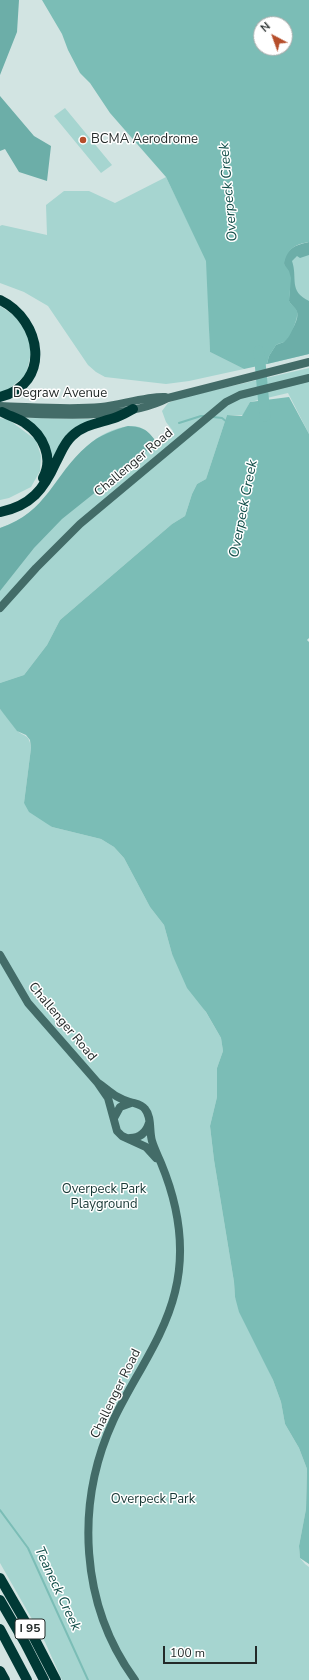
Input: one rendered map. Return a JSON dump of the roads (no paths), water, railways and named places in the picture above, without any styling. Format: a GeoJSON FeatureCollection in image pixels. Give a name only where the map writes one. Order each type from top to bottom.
{"type":"FeatureCollection","features":[{"type":"Feature","properties":{"kind":"highway"},"geometry":{"type":"LineString","coordinates":[[0,300],[14,309],[25,320],[32,334],[36,348],[35,362],[27,380],[12,393],[0,397]]}},
{"type":"Feature","properties":{"kind":"highway"},"geometry":{"type":"LineString","coordinates":[[0,506],[17,500],[33,491],[44,476],[47,461],[44,445],[36,433],[25,423],[1,409]]}},
{"type":"Feature","properties":{"kind":"highway"},"geometry":{"type":"LineString","coordinates":[[0,512],[25,503],[41,491],[62,450],[73,435],[88,426],[117,417],[133,409]]}},
{"type":"Feature","properties":{"kind":"highway","name":"I 95"},"geometry":{"type":"LineString","coordinates":[[0,1578],[30,1630],[56,1680]]}},
{"type":"Feature","properties":{"kind":"highway","name":"I 95"},"geometry":{"type":"LineString","coordinates":[[0,1600],[44,1680]]}},
{"type":"Feature","properties":{"kind":"highway"},"geometry":{"type":"LineString","coordinates":[[0,1629],[26,1680]]}},
{"type":"Feature","properties":{"kind":"highway"},"geometry":{"type":"LineString","coordinates":[[0,1671],[5,1680]]}},
{"type":"Feature","properties":{"kind":"street","name":"Degraw Avenue"},"geometry":{"type":"LineString","coordinates":[[1,409],[83,414],[133,409],[155,404],[168,398],[309,362]]}},
{"type":"Feature","properties":{"kind":"street","name":"Challenger Road"},"geometry":{"type":"LineString","coordinates":[[0,608],[36,568],[80,524],[223,404],[240,395],[309,378]]}},
{"type":"Feature","properties":{"kind":"street","name":"Degraw Avenue"},"geometry":{"type":"LineString","coordinates":[[1,409],[89,408],[153,398],[168,398]]}},
{"type":"Feature","properties":{"kind":"street","name":"Challenger Road"},"geometry":{"type":"LineString","coordinates":[[0,955],[28,1003],[97,1082],[108,1098],[116,1130],[122,1136],[130,1138],[146,1147],[161,1163]]}},
{"type":"Feature","properties":{"kind":"street","name":"Challenger Road"},"geometry":{"type":"LineString","coordinates":[[97,1082],[113,1095],[131,1103],[138,1104],[144,1108],[148,1115],[152,1140],[171,1188],[179,1220],[181,1253],[175,1292],[162,1328],[106,1438],[94,1477],[88,1527],[90,1566],[101,1612],[117,1650],[135,1680]]}},
{"type":"Feature","properties":{"kind":"street"},"geometry":{"type":"LineString","coordinates":[[114,1118],[120,1107],[131,1103]]}},
{"type":"Feature","properties":{"kind":"street"},"geometry":{"type":"LineString","coordinates":[[130,1138],[137,1138],[143,1134],[149,1123]]}},
{"type":"Feature","properties":{"kind":"water"},"geometry":{"type":"Polygon","coordinates":[[[42,0],[309,0],[309,242],[292,248],[285,259],[284,264],[289,271],[291,278],[289,301],[297,311],[297,318],[289,336],[284,342],[276,345],[269,356],[267,364],[244,369],[210,352],[206,261],[166,177],[110,113],[90,83],[80,73],[68,50],[62,34],[42,0]]]}},
{"type":"Feature","properties":{"kind":"water"},"geometry":{"type":"Polygon","coordinates":[[[289,397],[309,434],[309,638],[307,640],[309,642],[309,1564],[300,1558],[299,1546],[306,1509],[307,1469],[299,1448],[285,1424],[281,1402],[273,1380],[239,1312],[235,1297],[210,1126],[217,1097],[217,1068],[223,1051],[221,1038],[206,1012],[187,988],[172,954],[164,925],[150,907],[124,858],[114,847],[101,839],[52,827],[29,812],[24,803],[31,748],[30,740],[26,735],[17,731],[0,709],[0,683],[24,675],[47,645],[60,620],[172,524],[185,516],[197,484],[206,479],[227,415],[242,416],[250,402],[289,397]]]}},
{"type":"Feature","properties":{"kind":"waterway","name":"Overpeck Creek"},"geometry":{"type":"LineString","coordinates":[[259,351],[265,416]]}},
{"type":"Feature","properties":{"kind":"waterway"},"geometry":{"type":"LineString","coordinates":[[179,423],[204,416]]}},
{"type":"Feature","properties":{"kind":"waterway"},"geometry":{"type":"LineString","coordinates":[[213,417],[222,418],[227,422]]}},
{"type":"Feature","properties":{"kind":"waterway","name":"Teaneck Creek"},"geometry":{"type":"LineString","coordinates":[[0,1510],[28,1548],[88,1680]]}},
{"type":"Feature","properties":{"kind":"place","name":"BCMA Aerodrome"},"geometry":{"type":"Point","coordinates":[83,140]}},
{"type":"Feature","properties":{"kind":"park label","name":"Overpeck Park Playground"},"geometry":{"type":"Point","coordinates":[104,1198]}},
{"type":"Feature","properties":{"kind":"park label","name":"Overpeck Park"},"geometry":{"type":"Point","coordinates":[153,1500]}}]}
